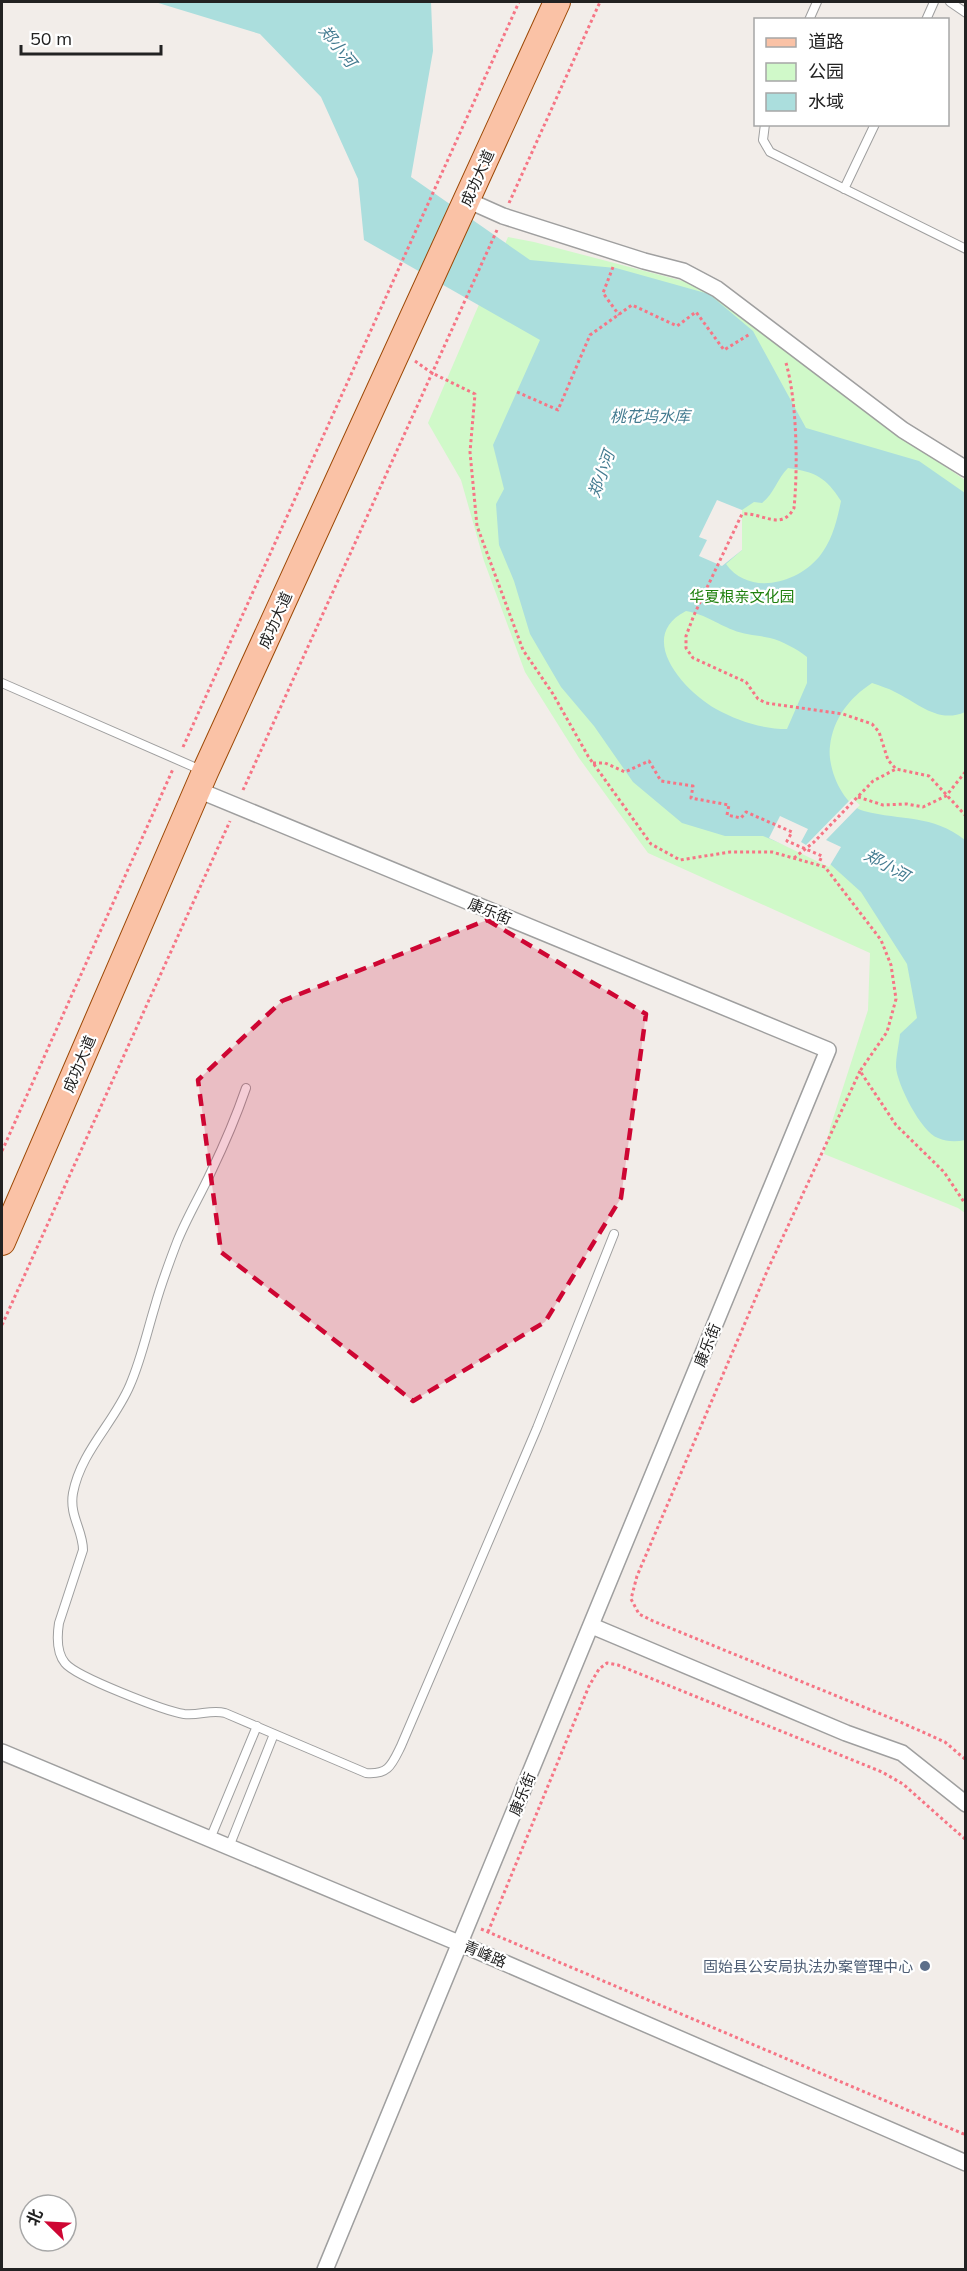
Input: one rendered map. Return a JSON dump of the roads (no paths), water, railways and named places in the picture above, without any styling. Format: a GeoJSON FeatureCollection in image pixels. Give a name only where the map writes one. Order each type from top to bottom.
{"type":"FeatureCollection","features":[{"type":"Feature","properties":{"kind":"main road","name":"成功大道"},"geometry":{"type":"LineString","coordinates":[[2,1237],[201,781],[557,2]]}},
{"type":"Feature","properties":{"kind":"street"},"geometry":{"type":"LineString","coordinates":[[466,203],[502,219],[683,271],[717,289],[903,430],[966,469]]}},
{"type":"Feature","properties":{"kind":"street","name":"康乐街"},"geometry":{"type":"LineString","coordinates":[[201,781],[828,1050],[325,2270]]}},
{"type":"Feature","properties":{"kind":"street"},"geometry":{"type":"LineString","coordinates":[[592,1626],[846,1733],[902,1753],[966,1804]]}},
{"type":"Feature","properties":{"kind":"street","name":"青峰路"},"geometry":{"type":"LineString","coordinates":[[2,1752],[461,1944],[966,2163]]}},
{"type":"Feature","properties":{"kind":"lane"},"geometry":{"type":"LineString","coordinates":[[809,18],[817,2]]}},
{"type":"Feature","properties":{"kind":"lane"},"geometry":{"type":"LineString","coordinates":[[927,18],[934,2]]}},
{"type":"Feature","properties":{"kind":"lane"},"geometry":{"type":"LineString","coordinates":[[950,2],[966,13]]}},
{"type":"Feature","properties":{"kind":"lane"},"geometry":{"type":"LineString","coordinates":[[765,126],[763,140],[770,152],[966,249]]}},
{"type":"Feature","properties":{"kind":"lane"},"geometry":{"type":"LineString","coordinates":[[844,189],[874,126]]}},
{"type":"Feature","properties":{"kind":"lane"},"geometry":{"type":"LineString","coordinates":[[2,683],[177,760],[201,781]]}},
{"type":"Feature","properties":{"kind":"lane"},"geometry":{"type":"LineString","coordinates":[[246,1088],[211,1173],[177,1242],[130,1384],[118,1408],[95,1440],[78,1476],[72,1508],[82,1550],[61,1614],[57,1636],[63,1661],[75,1672],[166,1709],[185,1714],[218,1711],[366,1773],[376,1774],[386,1771],[394,1762],[537,1428],[614,1234]]}},
{"type":"Feature","properties":{"kind":"lane"},"geometry":{"type":"LineString","coordinates":[[210,1839],[257,1726]]}},
{"type":"Feature","properties":{"kind":"lane"},"geometry":{"type":"LineString","coordinates":[[229,1847],[274,1734]]}},
{"type":"Feature","properties":{"kind":"water","name":"桃花坞水库"},"geometry":{"type":"Polygon","coordinates":[[[155,2],[431,2],[433,51],[411,177],[530,260],[616,268],[709,294],[753,331],[806,428],[919,461],[965,493],[965,712],[955,715],[937,714],[872,683],[849,702],[839,718],[832,736],[830,755],[838,784],[849,801],[856,807],[878,814],[929,822],[965,840],[965,1140],[948,1141],[931,1134],[911,1107],[897,1075],[896,1059],[900,1034],[917,1018],[907,964],[861,892],[830,864],[763,836],[725,836],[682,823],[633,782],[594,726],[561,687],[530,634],[514,581],[499,545],[496,504],[504,489],[493,445],[540,340],[364,240],[358,179],[321,97],[260,34],[155,2]],[[788,468],[762,503],[754,502],[742,510],[742,550],[726,564],[736,574],[747,580],[772,583],[798,574],[819,557],[833,530],[841,501],[836,493],[819,477],[806,471],[788,468]],[[686,611],[671,622],[665,635],[665,649],[679,677],[703,701],[724,713],[759,726],[787,729],[807,683],[807,657],[779,641],[738,632],[686,611]]]}},
{"type":"Feature","properties":{"kind":"place","name":"固始县公安局执法办案管理中心"},"geometry":{"type":"Point","coordinates":[925,1966]}},
{"type":"Feature","properties":{"kind":"water label","name":"郑小河"},"geometry":{"type":"Point","coordinates":[338,46]}},
{"type":"Feature","properties":{"kind":"water label","name":"郑小河"},"geometry":{"type":"Point","coordinates":[601,474]}},
{"type":"Feature","properties":{"kind":"water label","name":"郑小河"},"geometry":{"type":"Point","coordinates":[887,865]}},
{"type":"Feature","properties":{"kind":"park label","name":"华夏根亲文化园"},"geometry":{"type":"Point","coordinates":[742,596]}}]}
